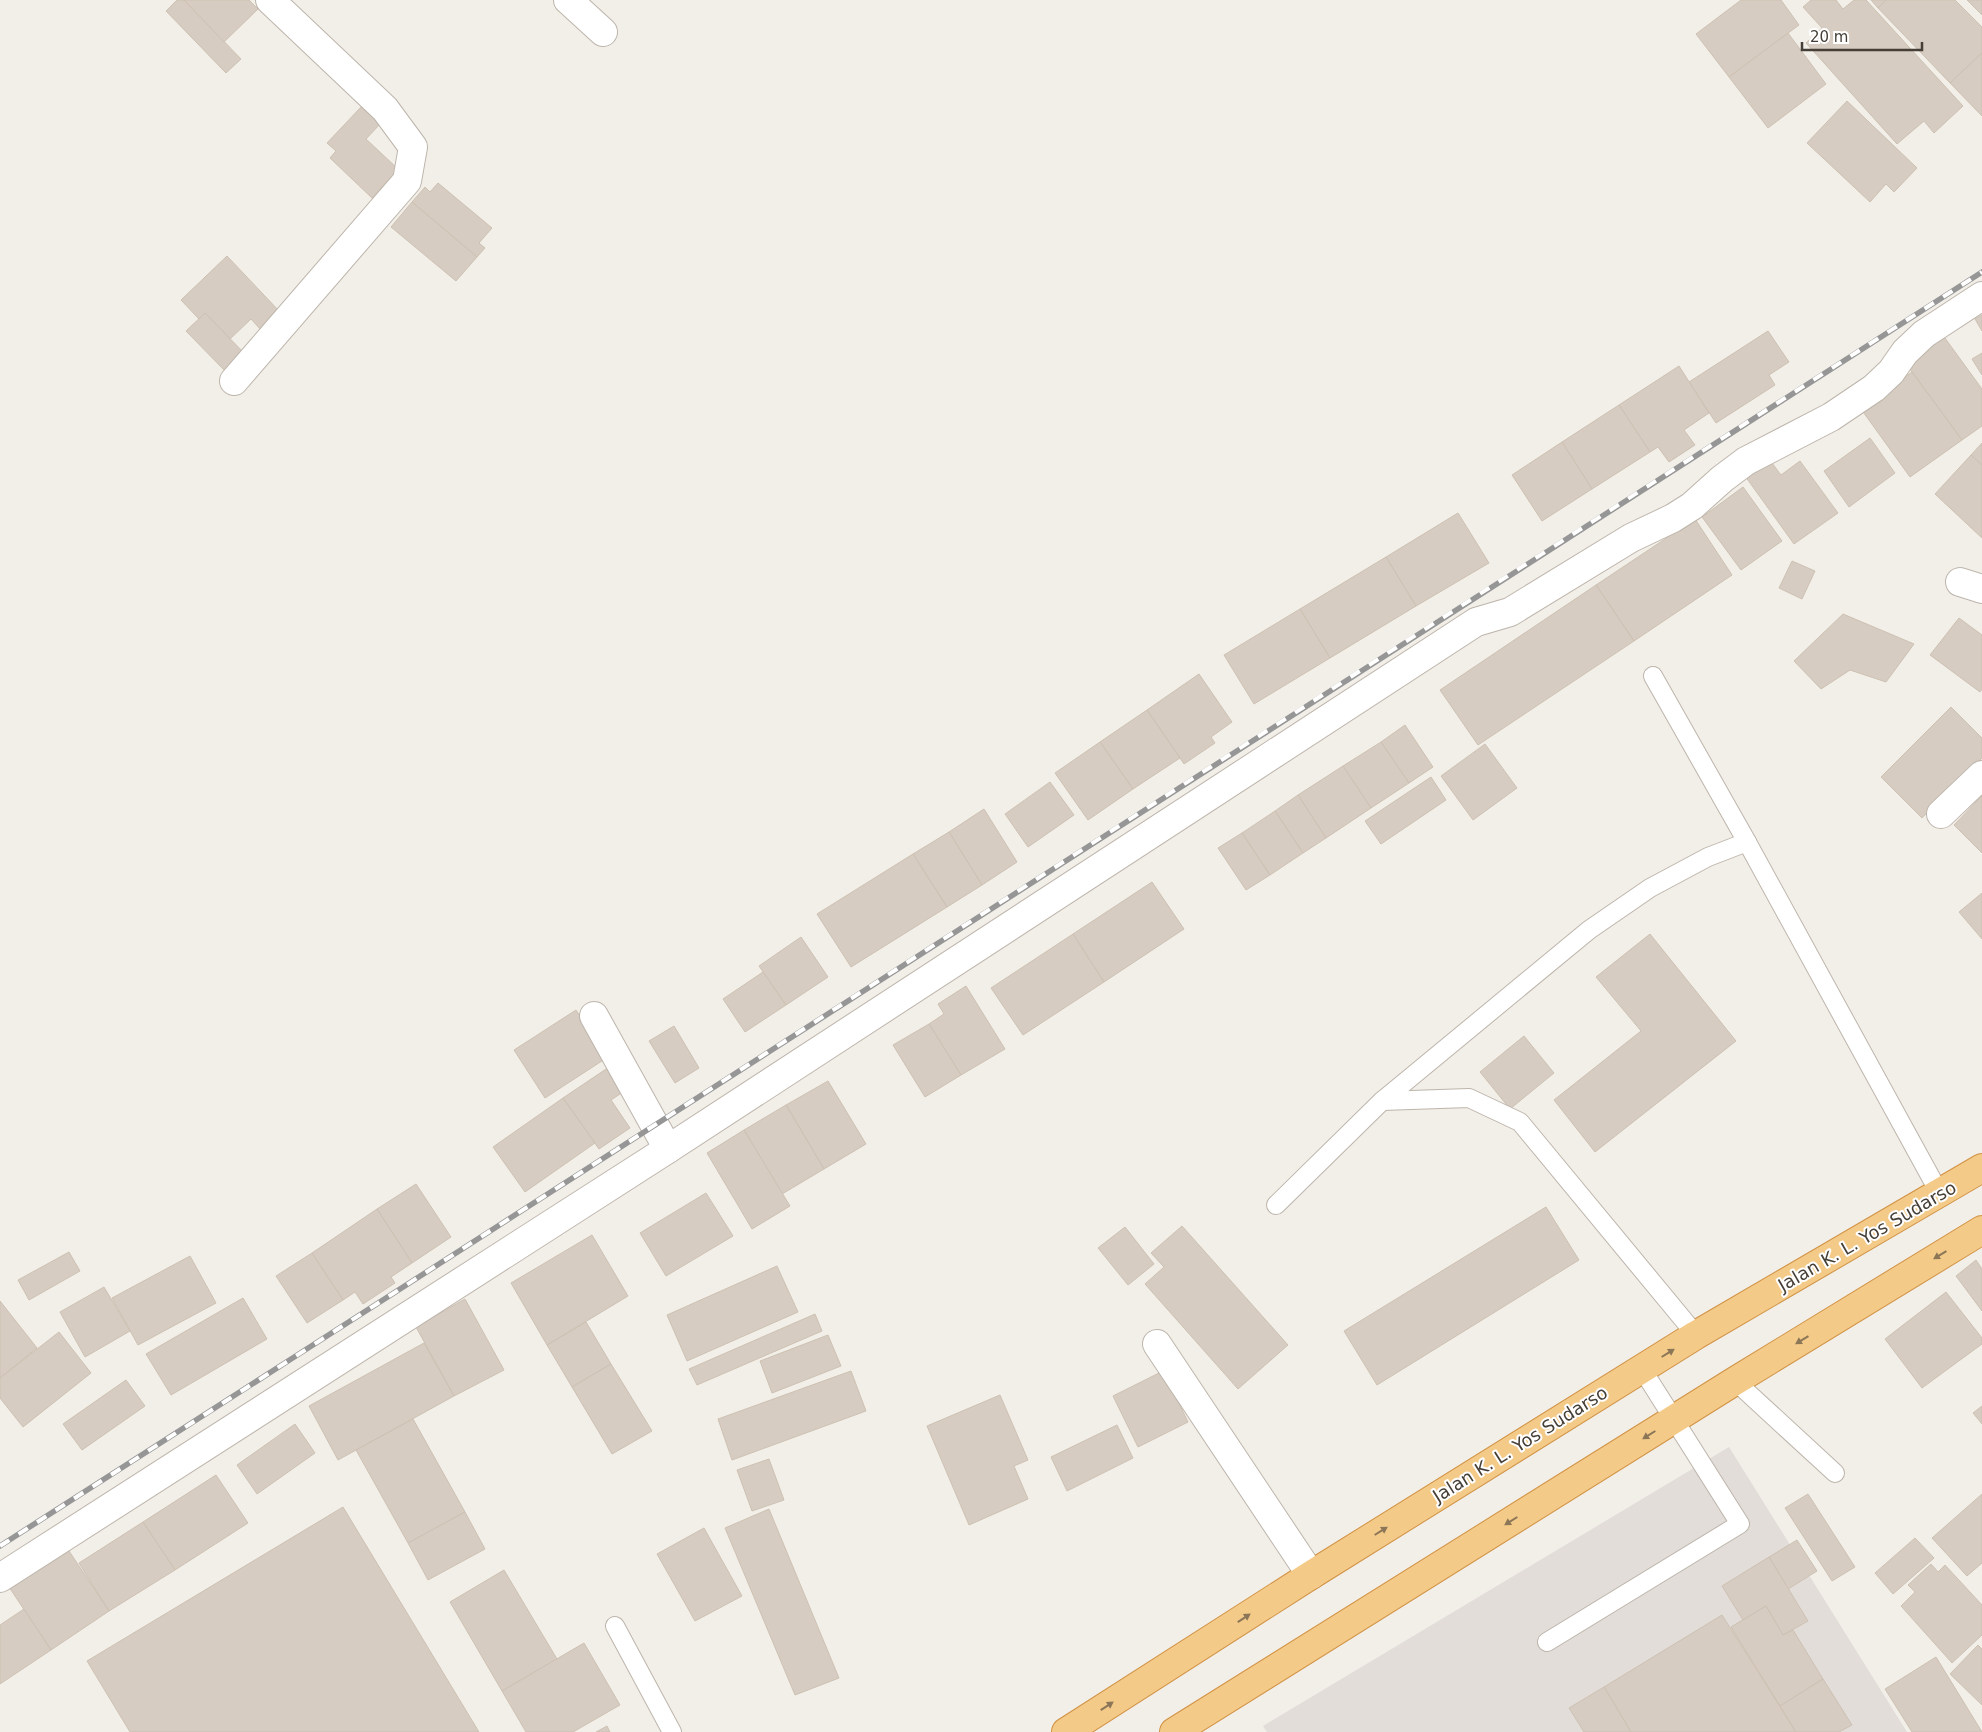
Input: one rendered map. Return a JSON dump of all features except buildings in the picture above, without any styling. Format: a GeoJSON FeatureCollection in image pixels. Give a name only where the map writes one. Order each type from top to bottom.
{"type":"FeatureCollection","features":[{"type":"Feature","properties":{"kind":"highway","name":"Jalan K. L. Yos Sudarso"},"geometry":{"type":"LineString","coordinates":[[1066,1732],[1311,1575],[1642,1369],[1982,1168]]}},
{"type":"Feature","properties":{"kind":"highway"},"geometry":{"type":"LineString","coordinates":[[1174,1732],[1735,1381],[1982,1230]]}},
{"type":"Feature","properties":{"kind":"street"},"geometry":{"type":"LineString","coordinates":[[234,380],[407,181],[413,148],[385,108],[270,0]]}},
{"type":"Feature","properties":{"kind":"street"},"geometry":{"type":"LineString","coordinates":[[568,0],[603,32]]}},
{"type":"Feature","properties":{"kind":"street"},"geometry":{"type":"LineString","coordinates":[[0,1578],[668,1149],[1476,622],[1510,612],[1631,538],[1673,518],[1692,506],[1722,479],[1746,461],[1831,417],[1874,388],[1891,372],[1905,352],[1924,334],[1982,296]]}},
{"type":"Feature","properties":{"kind":"street"},"geometry":{"type":"LineString","coordinates":[[1941,814],[1982,775]]}},
{"type":"Feature","properties":{"kind":"street"},"geometry":{"type":"LineString","coordinates":[[594,1016],[668,1149]]}},
{"type":"Feature","properties":{"kind":"street"},"geometry":{"type":"LineString","coordinates":[[1157,1344],[1311,1575]]}},
{"type":"Feature","properties":{"kind":"lane"},"geometry":{"type":"LineString","coordinates":[[1653,676],[1747,842],[1940,1194]]}},
{"type":"Feature","properties":{"kind":"lane"},"geometry":{"type":"LineString","coordinates":[[1276,1205],[1382,1101],[1589,930],[1650,888],[1708,857],[1747,842]]}},
{"type":"Feature","properties":{"kind":"lane"},"geometry":{"type":"LineString","coordinates":[[1382,1101],[1469,1098],[1520,1122],[1696,1336]]}},
{"type":"Feature","properties":{"kind":"lane"},"geometry":{"type":"LineString","coordinates":[[1547,1642],[1740,1524],[1642,1369]]}},
{"type":"Feature","properties":{"kind":"lane"},"geometry":{"type":"LineString","coordinates":[[1735,1381],[1835,1473]]}},
{"type":"Feature","properties":{"kind":"lane"},"geometry":{"type":"LineString","coordinates":[[616,1626],[672,1732]]}},
{"type":"Feature","properties":{"kind":"shaded area"},"geometry":{"type":"Polygon","coordinates":[[[1729,1447],[1907,1732],[1267,1732],[1263,1726],[1729,1447]]]}},
{"type":"Feature","properties":{"kind":"railway"},"geometry":{"type":"LineString","coordinates":[[0,1546],[1982,272]]}}]}
